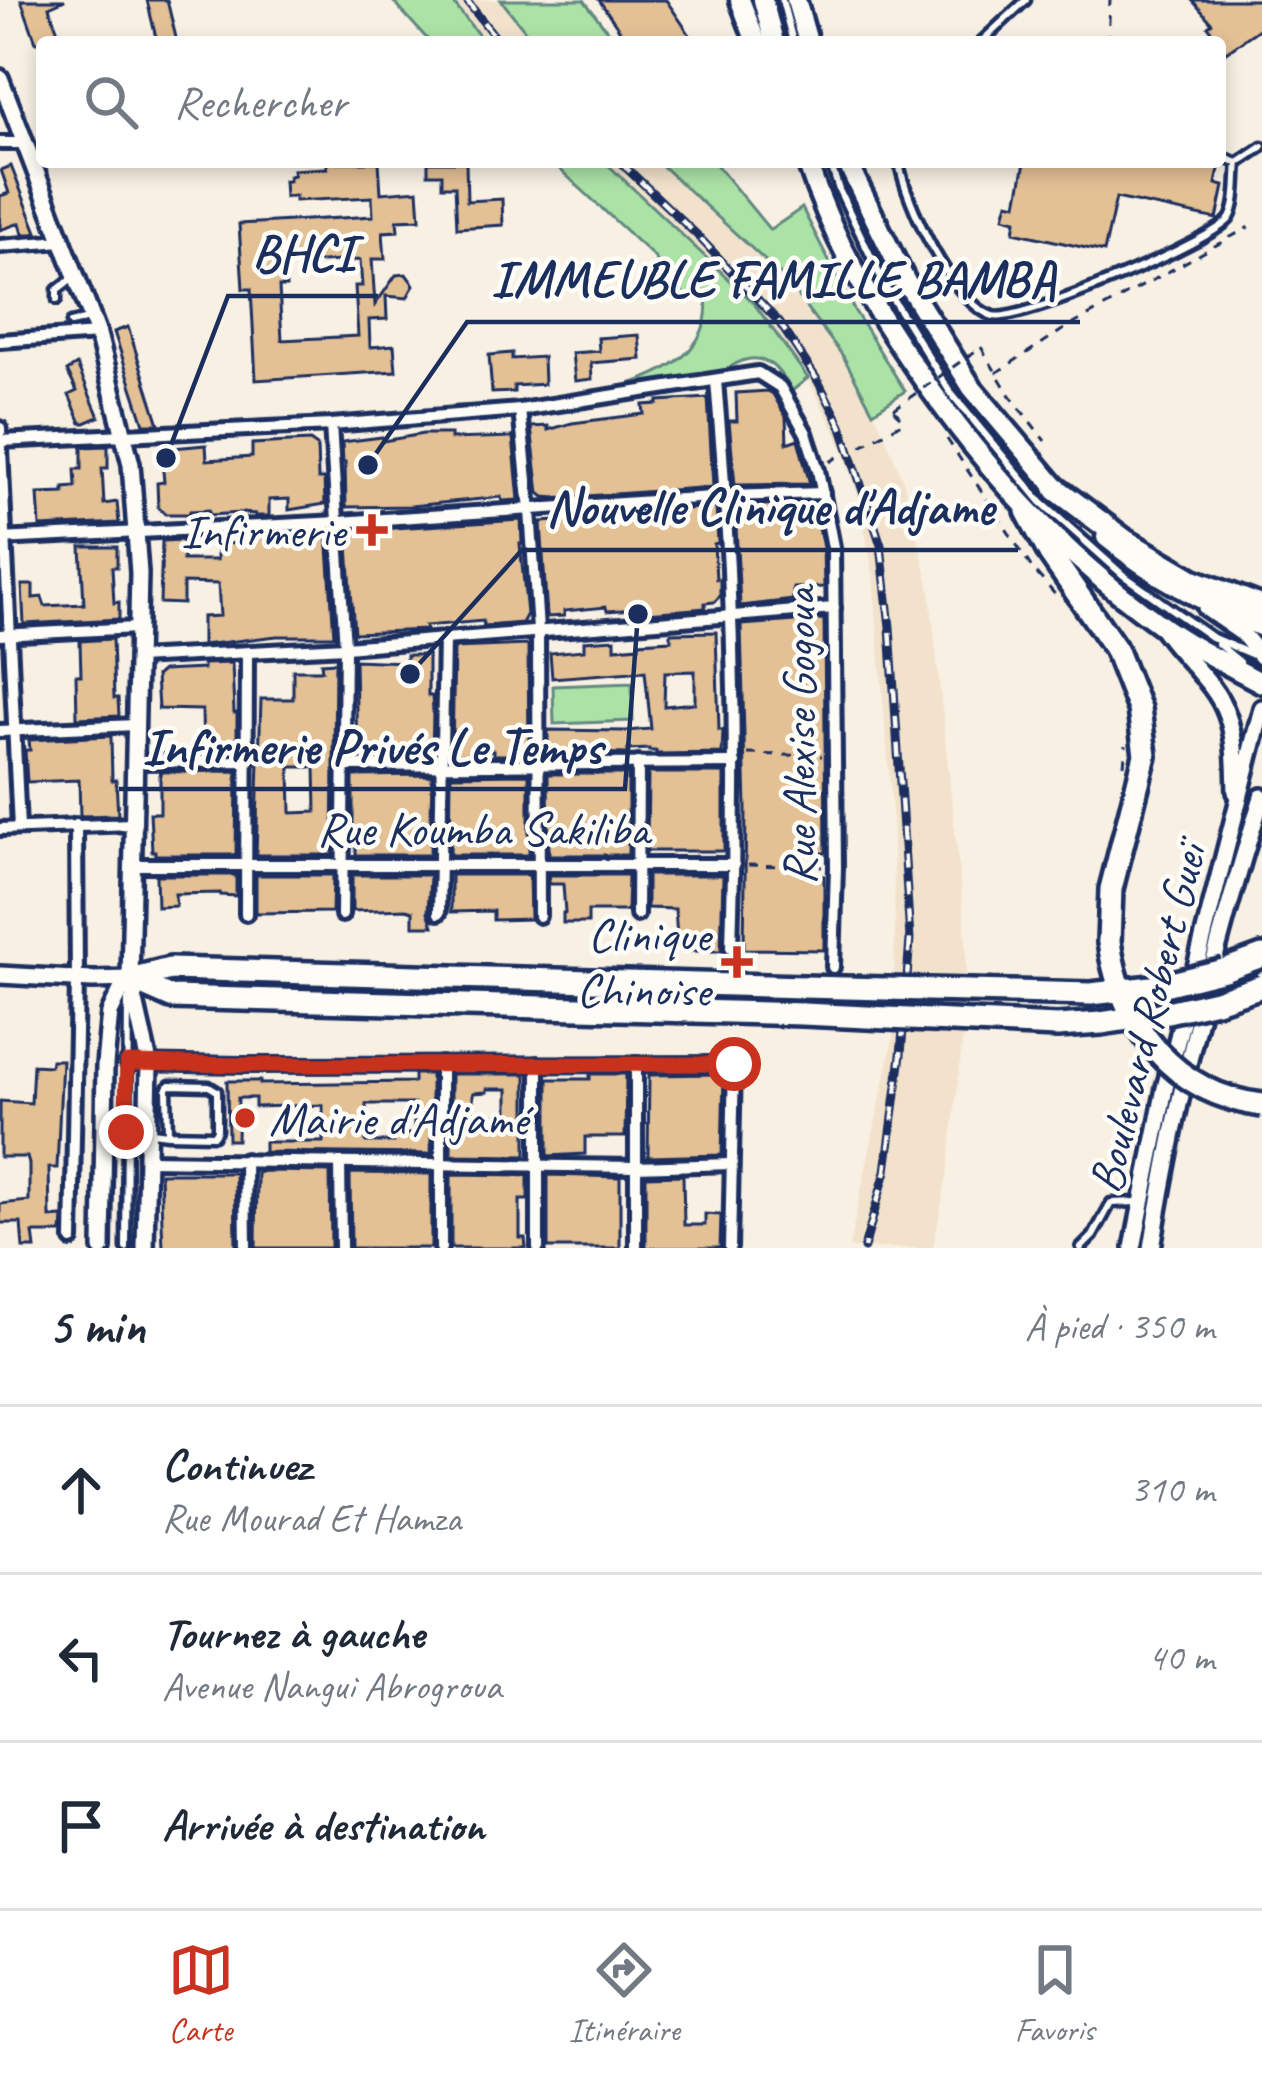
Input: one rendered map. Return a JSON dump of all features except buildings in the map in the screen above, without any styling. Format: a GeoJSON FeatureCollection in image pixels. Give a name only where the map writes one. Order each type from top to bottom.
{"type":"FeatureCollection","features":[{"type":"Feature","properties":{"kind":"highway"},"geometry":{"type":"LineString","coordinates":[[1041,501],[1124,540],[1192,580],[1262,608]]}},
{"type":"Feature","properties":{"kind":"highway"},"geometry":{"type":"LineString","coordinates":[[1041,501],[1050,554],[1115,648],[1139,709],[1145,755],[1111,889],[1109,942],[1126,1006],[1146,1041],[1191,1080],[1230,1099],[1262,1106]]}},
{"type":"Feature","properties":{"kind":"highway"},"geometry":{"type":"LineString","coordinates":[[130,979],[170,969],[1091,994],[1160,986],[1262,956]]}},
{"type":"Feature","properties":{"kind":"highway"},"geometry":{"type":"LineString","coordinates":[[130,979],[171,997],[802,1014],[1057,1026],[1154,1016],[1262,986]]}},
{"type":"Feature","properties":{"kind":"main road"},"geometry":{"type":"LineString","coordinates":[[740,0],[754,36]]}},
{"type":"Feature","properties":{"kind":"main road"},"geometry":{"type":"LineString","coordinates":[[763,0],[772,36]]}},
{"type":"Feature","properties":{"kind":"main road"},"geometry":{"type":"LineString","coordinates":[[796,0],[809,36]]}},
{"type":"Feature","properties":{"kind":"main road"},"geometry":{"type":"LineString","coordinates":[[807,0],[810,36]]}},
{"type":"Feature","properties":{"kind":"main road"},"geometry":{"type":"LineString","coordinates":[[0,78],[94,326],[131,464],[137,531],[137,658],[130,979],[149,1063],[145,1248]]}},
{"type":"Feature","properties":{"kind":"main road"},"geometry":{"type":"LineString","coordinates":[[809,168],[841,250],[876,310],[996,477],[1089,524],[1242,633],[1262,658]]}},
{"type":"Feature","properties":{"kind":"main road"},"geometry":{"type":"LineString","coordinates":[[851,168],[906,282],[1041,501],[1088,568],[1162,626],[1256,679]]}},
{"type":"Feature","properties":{"kind":"main road"},"geometry":{"type":"LineString","coordinates":[[1166,580],[1262,627]]}},
{"type":"Feature","properties":{"kind":"main road","name":"Boulevard Robert Gueï"},"geometry":{"type":"LineString","coordinates":[[1162,626],[1228,716],[1237,807]]}},
{"type":"Feature","properties":{"kind":"main road","name":"Boulevard Robert Gueï"},"geometry":{"type":"LineString","coordinates":[[1133,1248],[1165,1088],[1262,707]]}},
{"type":"Feature","properties":{"kind":"main road","name":"Boulevard Robert Gueï"},"geometry":{"type":"LineString","coordinates":[[1152,1248],[1168,1148],[1197,1024],[1261,805]]}},
{"type":"Feature","properties":{"kind":"main road"},"geometry":{"type":"LineString","coordinates":[[0,975],[130,979]]}},
{"type":"Feature","properties":{"kind":"main road"},"geometry":{"type":"LineString","coordinates":[[103,1248],[110,1013],[130,979]]}},
{"type":"Feature","properties":{"kind":"street"},"geometry":{"type":"LineString","coordinates":[[0,143],[24,142]]}},
{"type":"Feature","properties":{"kind":"street"},"geometry":{"type":"LineString","coordinates":[[0,245],[62,241]]}},
{"type":"Feature","properties":{"kind":"street"},"geometry":{"type":"LineString","coordinates":[[0,340],[94,326]]}},
{"type":"Feature","properties":{"kind":"street","name":"Rue Alexise Gogoua"},"geometry":{"type":"LineString","coordinates":[[0,441],[331,425],[520,410],[758,374],[776,382],[792,405],[818,470],[833,547],[833,967]]}},
{"type":"Feature","properties":{"kind":"street"},"geometry":{"type":"LineString","coordinates":[[716,381],[727,496],[731,616],[731,947]]}},
{"type":"Feature","properties":{"kind":"street"},"geometry":{"type":"LineString","coordinates":[[520,410],[538,631],[539,916]]}},
{"type":"Feature","properties":{"kind":"street"},"geometry":{"type":"LineString","coordinates":[[331,425],[345,647],[342,915]]}},
{"type":"Feature","properties":{"kind":"street"},"geometry":{"type":"LineString","coordinates":[[0,428],[5,635],[16,730],[19,824]]}},
{"type":"Feature","properties":{"kind":"street"},"geometry":{"type":"LineString","coordinates":[[3,539],[823,493]]}},
{"type":"Feature","properties":{"kind":"street"},"geometry":{"type":"LineString","coordinates":[[137,658],[345,647],[834,608]]}},
{"type":"Feature","properties":{"kind":"street"},"geometry":{"type":"LineString","coordinates":[[5,635],[136,628]]}},
{"type":"Feature","properties":{"kind":"street"},"geometry":{"type":"LineString","coordinates":[[439,913],[444,639]]}},
{"type":"Feature","properties":{"kind":"street"},"geometry":{"type":"LineString","coordinates":[[246,914],[247,654]]}},
{"type":"Feature","properties":{"kind":"street"},"geometry":{"type":"LineString","coordinates":[[0,731],[136,725]]}},
{"type":"Feature","properties":{"kind":"street"},"geometry":{"type":"LineString","coordinates":[[345,766],[734,758]]}},
{"type":"Feature","properties":{"kind":"street"},"geometry":{"type":"LineString","coordinates":[[134,762],[248,761]]}},
{"type":"Feature","properties":{"kind":"street"},"geometry":{"type":"LineString","coordinates":[[637,915],[638,763]]}},
{"type":"Feature","properties":{"kind":"street"},"geometry":{"type":"LineString","coordinates":[[0,829],[19,824],[132,824]]}},
{"type":"Feature","properties":{"kind":"street"},"geometry":{"type":"LineString","coordinates":[[71,1240],[76,825]]}},
{"type":"Feature","properties":{"kind":"street","name":"Rue Koumba Sakiliba"},"geometry":{"type":"LineString","coordinates":[[130,865],[734,865]]}},
{"type":"Feature","properties":{"kind":"street"},"geometry":{"type":"LineString","coordinates":[[127,1063],[734,1064],[730,1248]]}},
{"type":"Feature","properties":{"kind":"street"},"geometry":{"type":"LineString","coordinates":[[441,1064],[441,1248]]}},
{"type":"Feature","properties":{"kind":"street"},"geometry":{"type":"LineString","coordinates":[[538,1064],[538,1248]]}},
{"type":"Feature","properties":{"kind":"street"},"geometry":{"type":"LineString","coordinates":[[636,1064],[636,1248]]}},
{"type":"Feature","properties":{"kind":"street"},"geometry":{"type":"LineString","coordinates":[[146,1160],[636,1167],[731,1164]]}},
{"type":"Feature","properties":{"kind":"street"},"geometry":{"type":"LineString","coordinates":[[245,1160],[246,1248]]}},
{"type":"Feature","properties":{"kind":"street"},"geometry":{"type":"LineString","coordinates":[[340,1162],[341,1248]]}},
{"type":"Feature","properties":{"kind":"lane"},"geometry":{"type":"LineString","coordinates":[[782,0],[792,36]]}},
{"type":"Feature","properties":{"kind":"lane"},"geometry":{"type":"LineString","coordinates":[[987,36],[1026,0]]}},
{"type":"Feature","properties":{"kind":"lane"},"geometry":{"type":"LineString","coordinates":[[1238,163],[1262,148]]}},
{"type":"Feature","properties":{"kind":"lane"},"geometry":{"type":"LineString","coordinates":[[1226,158],[1238,163]]}},
{"type":"Feature","properties":{"kind":"lane"},"geometry":{"type":"LineString","coordinates":[[900,168],[902,182],[952,282],[990,316],[1004,317],[1103,285],[1214,231],[1232,214],[1238,163]]}},
{"type":"Feature","properties":{"kind":"lane"},"geometry":{"type":"LineString","coordinates":[[832,168],[887,290],[950,392],[1041,501],[1123,575],[1238,660],[1256,679],[1262,707]]}},
{"type":"Feature","properties":{"kind":"lane"},"geometry":{"type":"LineString","coordinates":[[57,300],[57,290],[75,275]]}},
{"type":"Feature","properties":{"kind":"lane"},"geometry":{"type":"LineString","coordinates":[[71,323],[94,326]]}},
{"type":"Feature","properties":{"kind":"lane"},"geometry":{"type":"LineString","coordinates":[[1211,638],[1262,658]]}},
{"type":"Feature","properties":{"kind":"lane"},"geometry":{"type":"LineString","coordinates":[[126,1248],[130,979]]}},
{"type":"Feature","properties":{"kind":"lane"},"geometry":{"type":"LineString","coordinates":[[146,1132],[168,1134],[214,1135],[217,1091],[209,1086],[170,1085],[168,1134]]}},
{"type":"Feature","properties":{"kind":"lane"},"geometry":{"type":"LineString","coordinates":[[1081,1248],[1094,1236],[1112,1203],[1141,1203]]}},
{"type":"Feature","properties":{"kind":"path"},"geometry":{"type":"LineString","coordinates":[[1108,36],[1110,0]]}},
{"type":"Feature","properties":{"kind":"path"},"geometry":{"type":"LineString","coordinates":[[995,373],[1249,227]]}},
{"type":"Feature","properties":{"kind":"path"},"geometry":{"type":"LineString","coordinates":[[818,470],[903,422],[894,409],[981,347],[1045,441]]}},
{"type":"Feature","properties":{"kind":"path"},"geometry":{"type":"LineString","coordinates":[[944,435],[1032,568],[1066,606]]}},
{"type":"Feature","properties":{"kind":"path"},"geometry":{"type":"LineString","coordinates":[[1124,767],[1126,742]]}},
{"type":"Feature","properties":{"kind":"path"},"geometry":{"type":"LineString","coordinates":[[734,758],[835,756]]}},
{"type":"Feature","properties":{"kind":"path"},"geometry":{"type":"LineString","coordinates":[[734,865],[836,867]]}},
{"type":"Feature","properties":{"kind":"shaded area"},"geometry":{"type":"Polygon","coordinates":[[[451,0],[501,0],[529,36],[479,36],[451,0]]]}},
{"type":"Feature","properties":{"kind":"shaded area"},"geometry":{"type":"Polygon","coordinates":[[[611,168],[665,168],[784,278],[843,356],[880,424],[903,480],[929,584],[966,937],[966,1002],[957,1092],[933,1248],[849,1248],[893,1039],[892,810],[873,574],[858,495],[838,437],[808,379],[753,302],[611,168]]]}},
{"type":"Feature","properties":{"kind":"green space"},"geometry":{"type":"Polygon","coordinates":[[[392,0],[451,0],[479,36],[425,36],[392,0]]]}},
{"type":"Feature","properties":{"kind":"green space"},"geometry":{"type":"Polygon","coordinates":[[[501,0],[584,0],[611,36],[529,36],[501,0]]]}},
{"type":"Feature","properties":{"kind":"green space"},"geometry":{"type":"Polygon","coordinates":[[[558,168],[611,168],[753,302],[808,378],[792,391],[773,366],[754,359],[736,363],[706,390],[451,415],[453,406],[567,398],[610,389],[650,376],[682,357],[702,331],[706,297],[687,298],[653,256],[558,168]]]}},
{"type":"Feature","properties":{"kind":"green space"},"geometry":{"type":"Polygon","coordinates":[[[665,168],[719,168],[770,230],[802,208],[854,310],[905,391],[873,412],[843,356],[784,278],[665,168]]]}},
{"type":"Feature","properties":{"kind":"green space"},"geometry":{"type":"Polygon","coordinates":[[[632,683],[633,721],[554,724],[553,686],[632,683]]]}},
{"type":"Feature","properties":{"kind":"railway"},"geometry":{"type":"LineString","coordinates":[[466,0],[494,36]]}},
{"type":"Feature","properties":{"kind":"railway"},"geometry":{"type":"LineString","coordinates":[[626,168],[779,322],[841,425],[881,545],[910,939],[886,1171],[864,1248]]}},
{"type":"Feature","properties":{"kind":"place","name":"BHCI"},"geometry":{"type":"Point","coordinates":[166,458]}},
{"type":"Feature","properties":{"kind":"place","name":"IMMEUBLE FAMILLE BAMBA"},"geometry":{"type":"Point","coordinates":[368,465]}},
{"type":"Feature","properties":{"kind":"place","name":"Infirmerie"},"geometry":{"type":"Point","coordinates":[372,530]}},
{"type":"Feature","properties":{"kind":"place","name":"Infirmerie Privés Le Temps"},"geometry":{"type":"Point","coordinates":[638,614]}},
{"type":"Feature","properties":{"kind":"place","name":"Nouvelle Clinique d'Adjame"},"geometry":{"type":"Point","coordinates":[410,674]}},
{"type":"Feature","properties":{"kind":"place","name":"Clinique Chinoise"},"geometry":{"type":"Point","coordinates":[737,962]}},
{"type":"Feature","properties":{"kind":"place","name":"Mairie d'Adjamé"},"geometry":{"type":"Point","coordinates":[245,1118]}},
{"type":"Feature","properties":{"kind":"route"},"geometry":{"type":"LineString","coordinates":[[126,1132],[127,1063],[734,1064]]}}]}
